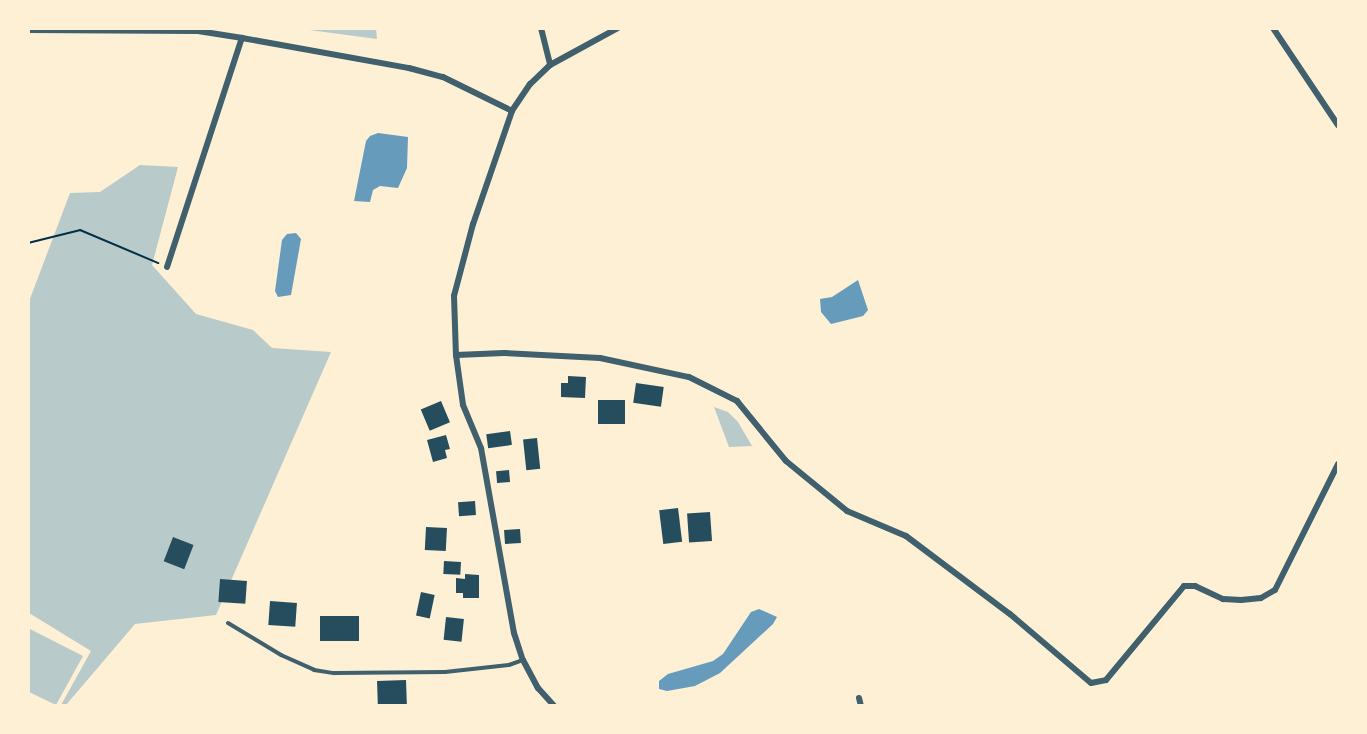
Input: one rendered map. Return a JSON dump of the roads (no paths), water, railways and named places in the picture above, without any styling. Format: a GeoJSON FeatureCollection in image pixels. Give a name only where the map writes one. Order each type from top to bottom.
{"type":"FeatureCollection","features":[{"type":"Feature","properties":{"kind":"street"},"geometry":{"type":"LineString","coordinates":[[541,28],[550,65]]}},
{"type":"Feature","properties":{"kind":"street"},"geometry":{"type":"LineString","coordinates":[[554,705],[538,688],[523,660],[507,597],[481,448],[463,405],[456,355],[454,296],[472,224],[512,111],[530,84],[550,65],[618,28]]}},
{"type":"Feature","properties":{"kind":"street"},"geometry":{"type":"LineString","coordinates":[[1273,28],[1338,125]]}},
{"type":"Feature","properties":{"kind":"street"},"geometry":{"type":"LineString","coordinates":[[28,30],[198,31],[242,38],[409,68],[443,77],[512,111]]}},
{"type":"Feature","properties":{"kind":"street"},"geometry":{"type":"LineString","coordinates":[[167,267],[242,38]]}},
{"type":"Feature","properties":{"kind":"street"},"geometry":{"type":"LineString","coordinates":[[456,355],[600,358],[689,377],[737,401],[786,461],[847,511],[906,536],[1010,614],[1091,683],[1106,680],[1184,586],[1195,586],[1223,599],[1241,600],[1261,598],[1275,590],[1338,464]]}},
{"type":"Feature","properties":{"kind":"street"},"geometry":{"type":"LineString","coordinates":[[859,698],[861,705]]}},
{"type":"Feature","properties":{"kind":"lane"},"geometry":{"type":"LineString","coordinates":[[228,623],[281,655],[314,669],[334,673],[444,672],[509,664],[523,660]]}},
{"type":"Feature","properties":{"kind":"water"},"geometry":{"type":"Polygon","coordinates":[[[378,133],[408,137],[407,168],[398,188],[380,186],[373,190],[370,202],[354,201],[366,141],[370,136],[378,133]]]}},
{"type":"Feature","properties":{"kind":"water"},"geometry":{"type":"Polygon","coordinates":[[[296,233],[301,239],[291,295],[278,297],[275,291],[282,240],[287,234],[296,233]]]}},
{"type":"Feature","properties":{"kind":"water"},"geometry":{"type":"Polygon","coordinates":[[[858,280],[868,310],[863,316],[831,324],[821,312],[820,299],[832,297],[858,280]]]}},
{"type":"Feature","properties":{"kind":"water"},"geometry":{"type":"Polygon","coordinates":[[[759,609],[777,617],[773,624],[720,673],[695,686],[667,691],[659,689],[659,681],[668,674],[713,661],[723,654],[751,612],[759,609]]]}}]}
